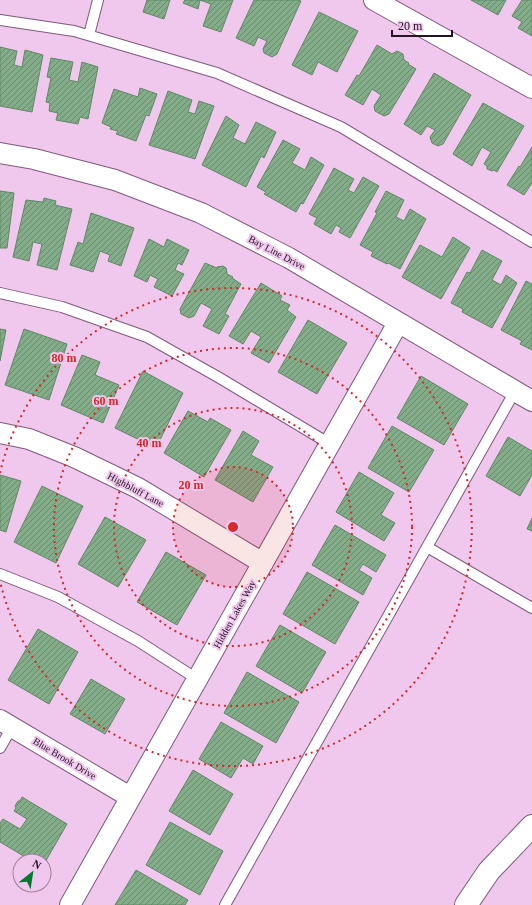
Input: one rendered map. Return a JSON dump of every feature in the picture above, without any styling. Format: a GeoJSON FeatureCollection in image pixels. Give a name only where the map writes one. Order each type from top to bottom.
{"type":"FeatureCollection","features":[{"type":"Feature","properties":{"kind":"street"},"geometry":{"type":"LineString","coordinates":[[374,0],[532,88]]}},
{"type":"Feature","properties":{"kind":"street","name":"Bay Line Drive"},"geometry":{"type":"LineString","coordinates":[[0,153],[34,159],[116,180],[201,212],[288,258],[532,401]]}},
{"type":"Feature","properties":{"kind":"street","name":"Hidden Lakes Way"},"geometry":{"type":"LineString","coordinates":[[70,905],[398,323]]}},
{"type":"Feature","properties":{"kind":"street","name":"Highbluff Lane"},"geometry":{"type":"LineString","coordinates":[[0,433],[29,439],[138,488],[263,563]]}},
{"type":"Feature","properties":{"kind":"street","name":"Blue Brook Drive"},"geometry":{"type":"LineString","coordinates":[[6,723],[130,797]]}},
{"type":"Feature","properties":{"kind":"street"},"geometry":{"type":"LineString","coordinates":[[466,905],[489,871],[532,826]]}},
{"type":"Feature","properties":{"kind":"lane"},"geometry":{"type":"LineString","coordinates":[[88,35],[98,0]]}},
{"type":"Feature","properties":{"kind":"lane"},"geometry":{"type":"LineString","coordinates":[[0,20],[88,35],[217,72],[341,127],[532,242]]}},
{"type":"Feature","properties":{"kind":"lane"},"geometry":{"type":"LineString","coordinates":[[0,293],[62,307],[147,337],[218,377],[330,444]]}},
{"type":"Feature","properties":{"kind":"lane"},"geometry":{"type":"LineString","coordinates":[[224,905],[515,391]]}},
{"type":"Feature","properties":{"kind":"lane"},"geometry":{"type":"LineString","coordinates":[[427,548],[532,608]]}},
{"type":"Feature","properties":{"kind":"lane"},"geometry":{"type":"LineString","coordinates":[[0,574],[58,597],[138,641],[198,679]]}},
{"type":"Feature","properties":{"kind":"lane"},"geometry":{"type":"LineString","coordinates":[[0,748],[6,723]]}},
{"type":"Feature","properties":{"kind":"building"},"geometry":{"type":"Polygon","coordinates":[[[147,0],[170,0],[164,19],[143,12],[147,0]]]}},
{"type":"Feature","properties":{"kind":"building"},"geometry":{"type":"Polygon","coordinates":[[[185,0],[200,0],[198,9],[183,3],[185,0]]]}},
{"type":"Feature","properties":{"kind":"building"},"geometry":{"type":"Polygon","coordinates":[[[200,0],[233,0],[221,32],[203,26],[211,4],[200,0]]]}},
{"type":"Feature","properties":{"kind":"building"},"geometry":{"type":"Polygon","coordinates":[[[254,0],[301,1],[277,54],[272,57],[264,53],[263,49],[267,41],[258,37],[254,46],[236,38],[254,0]]]}},
{"type":"Feature","properties":{"kind":"building"},"geometry":{"type":"Polygon","coordinates":[[[471,0],[506,0],[498,15],[471,0]]]}},
{"type":"Feature","properties":{"kind":"building"},"geometry":{"type":"Polygon","coordinates":[[[522,0],[532,0],[532,36],[518,28],[522,22],[512,16],[522,0]]]}},
{"type":"Feature","properties":{"kind":"building"},"geometry":{"type":"Polygon","coordinates":[[[319,12],[358,31],[337,72],[318,62],[312,75],[292,65],[319,12]]]}},
{"type":"Feature","properties":{"kind":"building"},"geometry":{"type":"Polygon","coordinates":[[[377,45],[392,54],[397,51],[403,54],[404,60],[416,69],[389,114],[384,116],[375,111],[374,106],[381,95],[372,89],[363,105],[345,95],[357,75],[359,76],[377,45]]]}},
{"type":"Feature","properties":{"kind":"building"},"geometry":{"type":"Polygon","coordinates":[[[0,47],[17,51],[14,65],[22,67],[25,50],[43,55],[32,112],[0,106],[0,47]]]}},
{"type":"Feature","properties":{"kind":"building"},"geometry":{"type":"Polygon","coordinates":[[[51,58],[73,62],[69,80],[78,82],[82,62],[98,67],[88,119],[80,117],[78,124],[56,120],[58,113],[49,111],[50,103],[46,102],[51,78],[47,77],[51,58]]]}},
{"type":"Feature","properties":{"kind":"building"},"geometry":{"type":"Polygon","coordinates":[[[434,73],[471,95],[443,144],[438,146],[432,143],[430,137],[435,130],[427,126],[421,135],[404,124],[434,73]]]}},
{"type":"Feature","properties":{"kind":"building"},"geometry":{"type":"Polygon","coordinates":[[[140,88],[157,94],[149,116],[146,115],[136,141],[116,134],[118,131],[110,129],[111,127],[102,123],[114,89],[138,97],[140,88]]]}},
{"type":"Feature","properties":{"kind":"building"},"geometry":{"type":"Polygon","coordinates":[[[168,91],[192,100],[188,112],[195,114],[199,101],[214,106],[195,159],[149,145],[168,91]]]}},
{"type":"Feature","properties":{"kind":"building"},"geometry":{"type":"Polygon","coordinates":[[[483,103],[524,126],[497,172],[487,169],[487,166],[484,164],[491,152],[482,147],[472,166],[453,154],[483,103]]]}},
{"type":"Feature","properties":{"kind":"building"},"geometry":{"type":"Polygon","coordinates":[[[226,116],[239,125],[233,138],[245,144],[256,122],[276,132],[264,158],[261,156],[246,187],[202,165],[226,116]]]}},
{"type":"Feature","properties":{"kind":"building"},"geometry":{"type":"Polygon","coordinates":[[[283,140],[300,149],[292,163],[305,170],[311,157],[324,165],[303,204],[301,203],[296,212],[264,194],[266,192],[257,187],[283,140]]]}},
{"type":"Feature","properties":{"kind":"building"},"geometry":{"type":"Polygon","coordinates":[[[532,147],[532,183],[524,195],[507,185],[532,147]]]}},
{"type":"Feature","properties":{"kind":"building"},"geometry":{"type":"Polygon","coordinates":[[[334,168],[354,179],[348,190],[354,193],[363,177],[379,186],[350,238],[339,232],[341,228],[336,225],[331,234],[314,224],[317,218],[309,214],[334,168]]]}},
{"type":"Feature","properties":{"kind":"building"},"geometry":{"type":"Polygon","coordinates":[[[0,191],[14,193],[7,248],[0,248],[0,191]]]}},
{"type":"Feature","properties":{"kind":"building"},"geometry":{"type":"Polygon","coordinates":[[[386,191],[404,200],[396,217],[404,221],[410,209],[426,219],[400,269],[371,256],[373,252],[360,245],[377,213],[375,212],[386,191]]]}},
{"type":"Feature","properties":{"kind":"building"},"geometry":{"type":"Polygon","coordinates":[[[44,198],[56,201],[55,205],[72,209],[57,270],[37,265],[42,244],[33,242],[29,261],[13,257],[26,200],[43,202],[44,198]]]}},
{"type":"Feature","properties":{"kind":"building"},"geometry":{"type":"Polygon","coordinates":[[[91,213],[134,228],[121,266],[108,261],[110,255],[100,251],[93,272],[70,265],[78,242],[83,244],[91,213]]]}},
{"type":"Feature","properties":{"kind":"building"},"geometry":{"type":"Polygon","coordinates":[[[453,237],[470,248],[441,299],[402,277],[420,245],[442,257],[453,237]]]}},
{"type":"Feature","properties":{"kind":"building"},"geometry":{"type":"Polygon","coordinates":[[[149,239],[164,247],[167,239],[189,250],[182,265],[178,263],[175,270],[184,274],[172,296],[154,287],[158,279],[150,275],[147,282],[134,276],[149,239]]]}},
{"type":"Feature","properties":{"kind":"building"},"geometry":{"type":"Polygon","coordinates":[[[482,250],[502,261],[492,280],[501,285],[506,275],[517,283],[492,328],[462,312],[463,309],[451,303],[467,272],[470,273],[482,250]]]}},
{"type":"Feature","properties":{"kind":"building"},"geometry":{"type":"Polygon","coordinates":[[[205,263],[217,268],[223,266],[226,268],[227,274],[241,284],[225,314],[229,316],[219,334],[203,326],[212,309],[201,303],[194,316],[189,318],[181,314],[180,309],[205,263]]]}},
{"type":"Feature","properties":{"kind":"building"},"geometry":{"type":"Polygon","coordinates":[[[526,281],[532,284],[532,350],[520,344],[522,341],[501,330],[526,281]]]}},
{"type":"Feature","properties":{"kind":"building"},"geometry":{"type":"Polygon","coordinates":[[[261,283],[282,296],[280,300],[290,305],[287,310],[296,317],[269,363],[251,353],[261,337],[251,331],[243,344],[229,336],[261,283]]]}},
{"type":"Feature","properties":{"kind":"building"},"geometry":{"type":"Polygon","coordinates":[[[308,320],[347,343],[317,394],[278,372],[308,320]]]}},
{"type":"Feature","properties":{"kind":"building"},"geometry":{"type":"Polygon","coordinates":[[[0,329],[6,330],[0,361],[0,329]]]}},
{"type":"Feature","properties":{"kind":"building"},"geometry":{"type":"Polygon","coordinates":[[[24,329],[67,344],[49,400],[5,385],[24,329]]]}},
{"type":"Feature","properties":{"kind":"building"},"geometry":{"type":"Polygon","coordinates":[[[82,355],[100,362],[95,375],[119,385],[103,423],[61,405],[82,355]]]}},
{"type":"Feature","properties":{"kind":"building"},"geometry":{"type":"Polygon","coordinates":[[[143,371],[183,393],[156,448],[115,428],[143,371]]]}},
{"type":"Feature","properties":{"kind":"building"},"geometry":{"type":"Polygon","coordinates":[[[421,376],[468,404],[444,445],[397,418],[421,376]]]}},
{"type":"Feature","properties":{"kind":"building"},"geometry":{"type":"Polygon","coordinates":[[[188,411],[208,422],[210,418],[231,430],[204,477],[164,453],[188,411]]]}},
{"type":"Feature","properties":{"kind":"building"},"geometry":{"type":"Polygon","coordinates":[[[392,426],[434,450],[409,492],[368,468],[392,426]]]}},
{"type":"Feature","properties":{"kind":"building"},"geometry":{"type":"Polygon","coordinates":[[[243,431],[259,441],[251,455],[273,467],[253,502],[215,480],[243,431]]]}},
{"type":"Feature","properties":{"kind":"building"},"geometry":{"type":"Polygon","coordinates":[[[508,437],[532,451],[532,475],[520,496],[486,476],[508,437]]]}},
{"type":"Feature","properties":{"kind":"building"},"geometry":{"type":"Polygon","coordinates":[[[359,472],[394,493],[381,515],[395,523],[384,541],[336,512],[359,472]]]}},
{"type":"Feature","properties":{"kind":"building"},"geometry":{"type":"Polygon","coordinates":[[[0,475],[21,481],[6,532],[0,530],[0,475]]]}},
{"type":"Feature","properties":{"kind":"building"},"geometry":{"type":"Polygon","coordinates":[[[42,486],[83,506],[56,563],[14,542],[42,486]]]}},
{"type":"Feature","properties":{"kind":"building"},"geometry":{"type":"Polygon","coordinates":[[[105,517],[146,540],[118,587],[78,564],[105,517]]]}},
{"type":"Feature","properties":{"kind":"building"},"geometry":{"type":"Polygon","coordinates":[[[532,518],[532,531],[527,529],[532,518]]]}},
{"type":"Feature","properties":{"kind":"building"},"geometry":{"type":"Polygon","coordinates":[[[335,525],[386,555],[376,572],[363,564],[359,570],[372,578],[363,595],[312,565],[335,525]]]}},
{"type":"Feature","properties":{"kind":"building"},"geometry":{"type":"Polygon","coordinates":[[[166,552],[206,575],[177,625],[137,602],[166,552]]]}},
{"type":"Feature","properties":{"kind":"building"},"geometry":{"type":"Polygon","coordinates":[[[307,572],[359,602],[335,644],[283,614],[307,572]]]}},
{"type":"Feature","properties":{"kind":"building"},"geometry":{"type":"Polygon","coordinates":[[[280,625],[326,652],[302,693],[256,666],[280,625]]]}},
{"type":"Feature","properties":{"kind":"building"},"geometry":{"type":"Polygon","coordinates":[[[38,629],[78,652],[49,704],[8,680],[38,629]]]}},
{"type":"Feature","properties":{"kind":"building"},"geometry":{"type":"Polygon","coordinates":[[[247,672],[299,702],[276,743],[224,713],[247,672]]]}},
{"type":"Feature","properties":{"kind":"building"},"geometry":{"type":"Polygon","coordinates":[[[91,679],[125,699],[105,734],[70,714],[91,679]]]}},
{"type":"Feature","properties":{"kind":"building"},"geometry":{"type":"Polygon","coordinates":[[[221,722],[263,746],[253,764],[243,758],[231,778],[199,759],[221,722]]]}},
{"type":"Feature","properties":{"kind":"building"},"geometry":{"type":"Polygon","coordinates":[[[193,770],[233,794],[210,835],[169,811],[193,770]]]}},
{"type":"Feature","properties":{"kind":"building"},"geometry":{"type":"Polygon","coordinates":[[[22,797],[67,824],[50,853],[19,853],[0,842],[0,823],[3,819],[20,829],[27,819],[14,811],[18,801],[20,801],[22,797]]]}},
{"type":"Feature","properties":{"kind":"building"},"geometry":{"type":"Polygon","coordinates":[[[170,822],[223,851],[200,895],[146,865],[170,822]]]}},
{"type":"Feature","properties":{"kind":"building"},"geometry":{"type":"Polygon","coordinates":[[[136,870],[188,900],[185,905],[115,905],[136,870]]]}}]}
